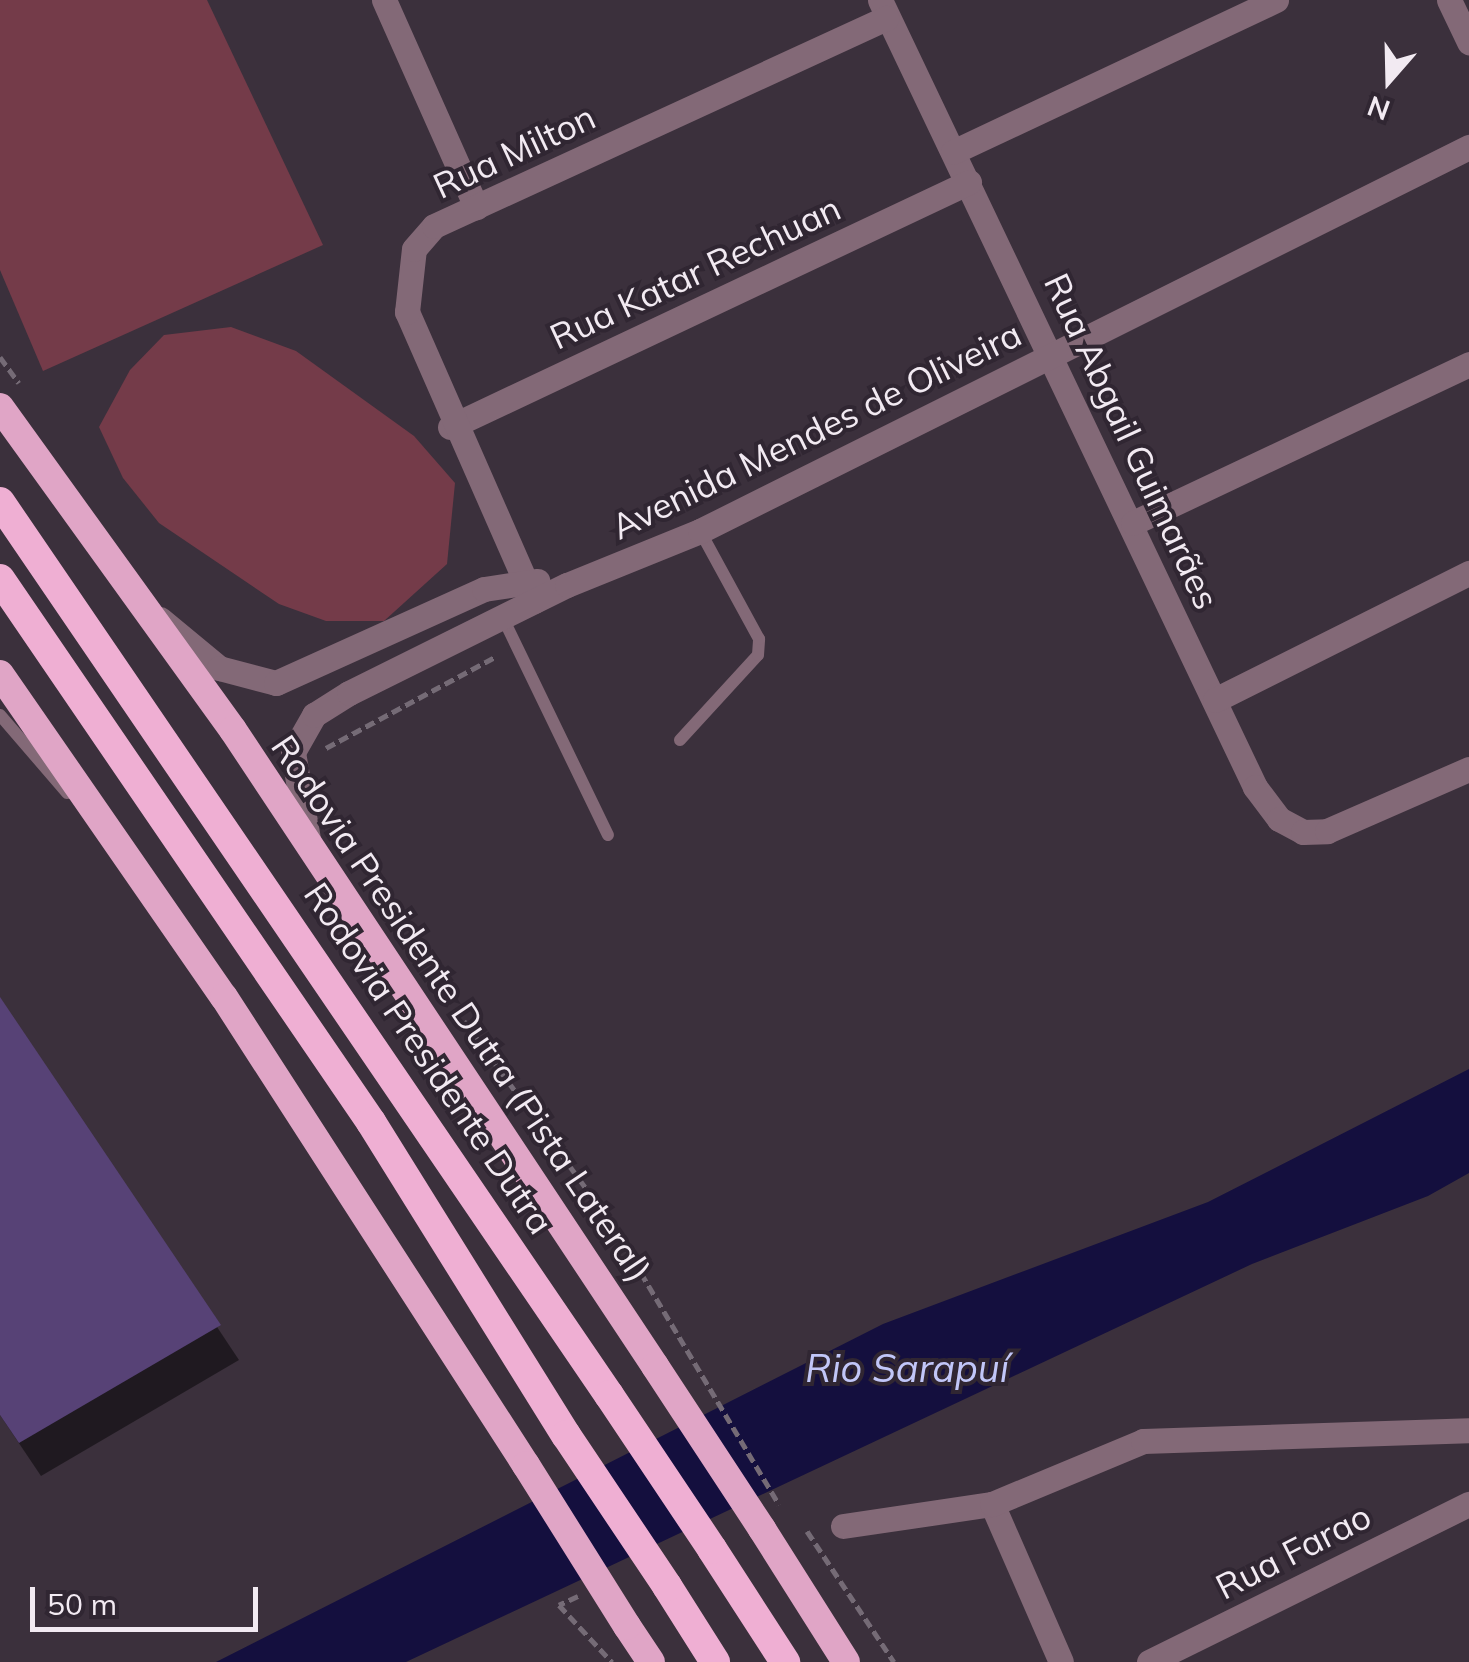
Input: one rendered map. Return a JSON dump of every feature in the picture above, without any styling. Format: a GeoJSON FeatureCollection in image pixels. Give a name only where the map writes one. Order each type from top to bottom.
{"type":"FeatureCollection","features":[{"type":"Feature","properties":{"kind":"highway","name":"Rodovia Presidente Dutra (Pista Lateral)"},"geometry":{"type":"LineString","coordinates":[[0,407],[153,613],[655,1366],[846,1662]]}},
{"type":"Feature","properties":{"kind":"highway","name":"Rodovia Presidente Dutra"},"geometry":{"type":"LineString","coordinates":[[0,502],[608,1395],[785,1662]]}},
{"type":"Feature","properties":{"kind":"highway"},"geometry":{"type":"LineString","coordinates":[[0,578],[372,1122],[566,1435],[716,1662]]}},
{"type":"Feature","properties":{"kind":"highway"},"geometry":{"type":"LineString","coordinates":[[0,674],[526,1465],[650,1662]]}},
{"type":"Feature","properties":{"kind":"street"},"geometry":{"type":"LineString","coordinates":[[384,0],[476,207]]}},
{"type":"Feature","properties":{"kind":"street"},"geometry":{"type":"LineString","coordinates":[[953,152],[1276,0]]}},
{"type":"Feature","properties":{"kind":"street"},"geometry":{"type":"LineString","coordinates":[[1449,0],[1469,42]]}},
{"type":"Feature","properties":{"kind":"street","name":"Rua Milton"},"geometry":{"type":"LineString","coordinates":[[528,590],[450,426],[405,292],[414,249],[434,226],[884,9]]}},
{"type":"Feature","properties":{"kind":"street","name":"Rua Abgail Guimarães"},"geometry":{"type":"LineString","coordinates":[[884,9],[1133,522],[1214,700],[1279,819],[1302,832],[1373,816],[1469,769]]}},
{"type":"Feature","properties":{"kind":"street","name":"Avenida Mendes de Oliveira"},"geometry":{"type":"LineString","coordinates":[[528,590],[567,585],[700,531],[1469,148]]}},
{"type":"Feature","properties":{"kind":"street","name":"Rua Katar Rechuan"},"geometry":{"type":"LineString","coordinates":[[450,426],[970,182]]}},
{"type":"Feature","properties":{"kind":"street"},"geometry":{"type":"LineString","coordinates":[[1133,522],[1469,364]]}},
{"type":"Feature","properties":{"kind":"street"},"geometry":{"type":"LineString","coordinates":[[1214,700],[1469,574]]}},
{"type":"Feature","properties":{"kind":"street"},"geometry":{"type":"LineString","coordinates":[[153,613],[219,668],[276,683],[528,590]]}},
{"type":"Feature","properties":{"kind":"street"},"geometry":{"type":"LineString","coordinates":[[312,855],[293,775],[302,728],[349,693],[503,618],[528,590]]}},
{"type":"Feature","properties":{"kind":"street"},"geometry":{"type":"LineString","coordinates":[[843,1526],[992,1504],[1143,1441],[1469,1430]]}},
{"type":"Feature","properties":{"kind":"street"},"geometry":{"type":"LineString","coordinates":[[992,1504],[1061,1662]]}},
{"type":"Feature","properties":{"kind":"street","name":"Rua Farao"},"geometry":{"type":"LineString","coordinates":[[1150,1662],[1469,1504]]}},
{"type":"Feature","properties":{"kind":"lane"},"geometry":{"type":"LineString","coordinates":[[680,740],[758,656],[759,639],[700,531]]}},
{"type":"Feature","properties":{"kind":"lane"},"geometry":{"type":"LineString","coordinates":[[503,618],[608,836]]}},
{"type":"Feature","properties":{"kind":"lane"},"geometry":{"type":"LineString","coordinates":[[0,716],[130,865]]}},
{"type":"Feature","properties":{"kind":"path"},"geometry":{"type":"LineString","coordinates":[[0,357],[23,388]]}},
{"type":"Feature","properties":{"kind":"path"},"geometry":{"type":"LineString","coordinates":[[318,754],[515,646]]}},
{"type":"Feature","properties":{"kind":"path"},"geometry":{"type":"LineString","coordinates":[[460,1015],[692,1351],[784,1501]]}},
{"type":"Feature","properties":{"kind":"path"},"geometry":{"type":"LineString","coordinates":[[808,1530],[894,1662]]}},
{"type":"Feature","properties":{"kind":"path"},"geometry":{"type":"LineString","coordinates":[[560,1605],[612,1662]]}},
{"type":"Feature","properties":{"kind":"shaded area"},"geometry":{"type":"Polygon","coordinates":[[[0,0],[207,0],[323,245],[43,371],[0,270],[0,0]]]}},
{"type":"Feature","properties":{"kind":"shaded area"},"geometry":{"type":"Polygon","coordinates":[[[231,327],[296,351],[414,436],[455,483],[447,564],[384,621],[326,621],[279,604],[159,523],[123,478],[99,427],[130,370],[164,335],[231,327]]]}},
{"type":"Feature","properties":{"kind":"water","name":"Rio Sarapuí"},"geometry":{"type":"Polygon","coordinates":[[[1469,1069],[1469,1173],[1428,1196],[1252,1264],[406,1662],[216,1662],[883,1324],[1208,1202],[1469,1069]]]}},
{"type":"Feature","properties":{"kind":"building"},"geometry":{"type":"Polygon","coordinates":[[[0,997],[221,1325],[19,1443],[0,1415],[0,997]]]}}]}
